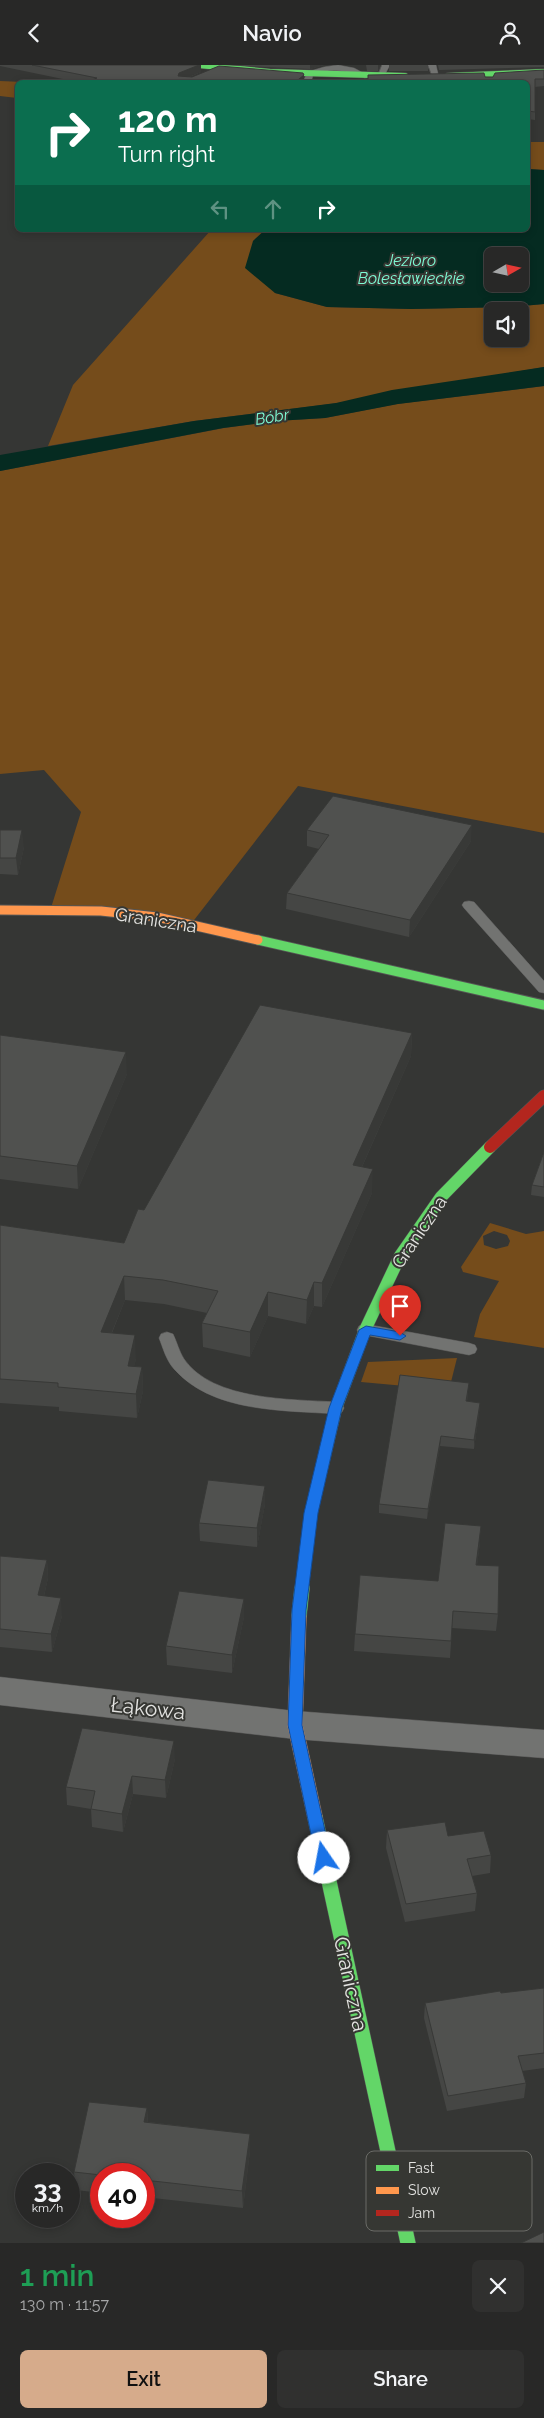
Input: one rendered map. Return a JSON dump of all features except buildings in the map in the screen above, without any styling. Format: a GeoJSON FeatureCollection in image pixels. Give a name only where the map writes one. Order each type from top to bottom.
{"type":"FeatureCollection","features":[{"type":"Feature","properties":{"kind":"street"},"geometry":{"type":"LineString","coordinates":[[199,65],[223,68],[240,67],[311,78],[380,76],[434,71],[488,79],[534,70]]}},
{"type":"Feature","properties":{"kind":"street","name":"Graniczna"},"geometry":{"type":"LineString","coordinates":[[0,910],[101,911],[157,917],[544,1005]]}},
{"type":"Feature","properties":{"kind":"street","name":"Graniczna"},"geometry":{"type":"LineString","coordinates":[[388,2151],[295,1725],[299,1610],[310,1522],[336,1408],[366,1330],[400,1256],[441,1197],[500,1137],[544,1097]]}},
{"type":"Feature","properties":{"kind":"street","name":"Łąkowa"},"geometry":{"type":"LineString","coordinates":[[0,1691],[295,1725]]}},
{"type":"Feature","properties":{"kind":"street"},"geometry":{"type":"LineString","coordinates":[[295,1725],[544,1744]]}},
{"type":"Feature","properties":{"kind":"lane"},"geometry":{"type":"LineString","coordinates":[[380,76],[386,65]]}},
{"type":"Feature","properties":{"kind":"lane"},"geometry":{"type":"LineString","coordinates":[[206,75],[223,68]]}},
{"type":"Feature","properties":{"kind":"lane"},"geometry":{"type":"LineString","coordinates":[[469,905],[544,989]]}},
{"type":"Feature","properties":{"kind":"lane"},"geometry":{"type":"LineString","coordinates":[[366,1330],[470,1349]]}},
{"type":"Feature","properties":{"kind":"lane"},"geometry":{"type":"LineString","coordinates":[[167,1338],[179,1364],[199,1381],[231,1397],[336,1408]]}},
{"type":"Feature","properties":{"kind":"shaded area"},"geometry":{"type":"Polygon","coordinates":[[[0,81],[15,82],[15,98],[0,96],[0,81]]]}},
{"type":"Feature","properties":{"kind":"shaded area"},"geometry":{"type":"Polygon","coordinates":[[[530,142],[544,142],[544,170],[530,169],[530,142]]]}},
{"type":"Feature","properties":{"kind":"shaded area"},"geometry":{"type":"Polygon","coordinates":[[[209,232],[263,232],[253,241],[275,293],[327,307],[411,309],[484,308],[484,347],[529,347],[529,305],[544,304],[544,367],[338,403],[194,421],[48,446],[73,385],[209,232]]]}},
{"type":"Feature","properties":{"kind":"shaded area"},"geometry":{"type":"Polygon","coordinates":[[[544,386],[544,833],[298,786],[191,924],[50,911],[81,812],[44,770],[0,774],[0,471],[224,428],[276,421],[325,418],[397,404],[544,386]]]}},
{"type":"Feature","properties":{"kind":"shaded area"},"geometry":{"type":"Polygon","coordinates":[[[490,1223],[526,1234],[544,1231],[544,1348],[474,1337],[480,1314],[499,1281],[463,1272],[461,1267],[490,1223]],[[494,1231],[483,1236],[484,1245],[496,1249],[508,1246],[510,1241],[507,1235],[494,1231]]]}},
{"type":"Feature","properties":{"kind":"shaded area"},"geometry":{"type":"Polygon","coordinates":[[[457,1358],[449,1390],[361,1382],[368,1362],[457,1358]]]}},
{"type":"Feature","properties":{"kind":"water","name":"Jezioro Bolesławieckie"},"geometry":{"type":"Polygon","coordinates":[[[530,169],[544,170],[544,304],[529,305],[529,302],[484,302],[484,308],[411,309],[327,307],[275,293],[245,268],[253,241],[263,232],[530,232],[530,169]]]}},
{"type":"Feature","properties":{"kind":"water","name":"Bóbr"},"geometry":{"type":"Polygon","coordinates":[[[544,367],[544,386],[398,404],[325,418],[276,421],[223,428],[0,471],[0,455],[194,421],[336,403],[392,390],[544,367]]]}},
{"type":"Feature","properties":{"kind":"traffic: fast"},"geometry":{"type":"LineString","coordinates":[[199,65],[270,72],[405,76]]}},
{"type":"Feature","properties":{"kind":"traffic: fast"},"geometry":{"type":"LineString","coordinates":[[448,76],[544,72]]}},
{"type":"Feature","properties":{"kind":"traffic: fast"},"geometry":{"type":"LineString","coordinates":[[258,940],[544,1005]]}},
{"type":"Feature","properties":{"kind":"traffic: fast"},"geometry":{"type":"LineString","coordinates":[[299,1616],[311,1513],[336,1408],[365,1330],[400,1256],[441,1197],[490,1147]]}},
{"type":"Feature","properties":{"kind":"traffic: fast"},"geometry":{"type":"LineString","coordinates":[[315,1817],[388,2151]]}},
{"type":"Feature","properties":{"kind":"traffic: fast"},"geometry":{"type":"LineString","coordinates":[[405,2231],[408,2243]]}},
{"type":"Feature","properties":{"kind":"traffic: slow"},"geometry":{"type":"LineString","coordinates":[[0,910],[101,911],[157,917],[258,940]]}},
{"type":"Feature","properties":{"kind":"traffic: slow"},"geometry":{"type":"LineString","coordinates":[[299,1616],[295,1725],[315,1817]]}},
{"type":"Feature","properties":{"kind":"traffic: jam"},"geometry":{"type":"LineString","coordinates":[[490,1147],[544,1096]]}},
{"type":"Feature","properties":{"kind":"route"},"geometry":{"type":"LineString","coordinates":[[324,1858],[295,1725],[299,1610],[311,1513],[328,1433],[366,1330],[400,1336]]}}]}
